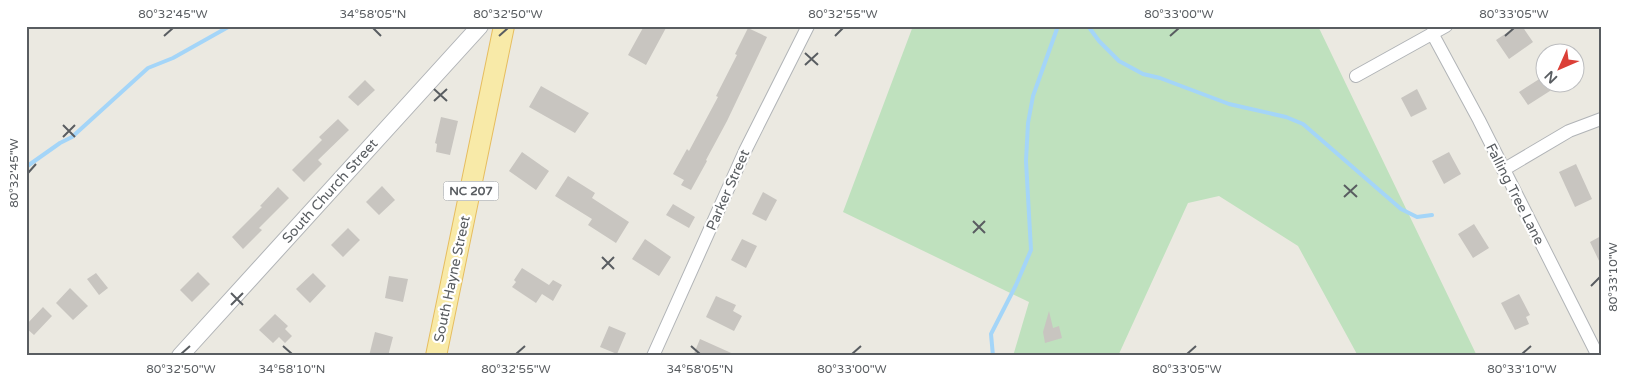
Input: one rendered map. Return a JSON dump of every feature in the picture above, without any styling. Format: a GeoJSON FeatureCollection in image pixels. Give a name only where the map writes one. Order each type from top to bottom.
{"type":"FeatureCollection","features":[{"type":"Feature","properties":{"kind":"main road","name":"South Hayne Street"},"geometry":{"type":"LineString","coordinates":[[436,356],[504,26]]}},
{"type":"Feature","properties":{"kind":"street","name":"South Church Street"},"geometry":{"type":"LineString","coordinates":[[180,356],[480,26]]}},
{"type":"Feature","properties":{"kind":"street","name":"Parker Street"},"geometry":{"type":"LineString","coordinates":[[653,356],[745,151],[808,26]]}},
{"type":"Feature","properties":{"kind":"street"},"geometry":{"type":"LineString","coordinates":[[1356,76],[1446,26]]}},
{"type":"Feature","properties":{"kind":"street","name":"Falling Tree Lane"},"geometry":{"type":"LineString","coordinates":[[1432,33],[1598,356]]}},
{"type":"Feature","properties":{"kind":"street"},"geometry":{"type":"LineString","coordinates":[[1503,170],[1569,131],[1601,119]]}},
{"type":"Feature","properties":{"kind":"green space"},"geometry":{"type":"Polygon","coordinates":[[[913,26],[1318,26],[1477,356],[1358,356],[1298,246],[1219,196],[1188,203],[1118,356],[1013,356],[1029,302],[843,212],[913,26]]]}},
{"type":"Feature","properties":{"kind":"building"},"geometry":{"type":"Polygon","coordinates":[[[644,26],[667,26],[646,65],[628,55],[644,26]]]}},
{"type":"Feature","properties":{"kind":"building"},"geometry":{"type":"Polygon","coordinates":[[[1517,26],[1522,26],[1533,42],[1509,59],[1496,40],[1517,26]]]}},
{"type":"Feature","properties":{"kind":"building"},"geometry":{"type":"Polygon","coordinates":[[[748,28],[767,37],[727,121],[691,190],[681,185],[684,180],[673,174],[687,149],[689,151],[718,97],[716,96],[737,55],[735,54],[748,28]]]}},
{"type":"Feature","properties":{"kind":"building"},"geometry":{"type":"Polygon","coordinates":[[[365,80],[375,90],[358,106],[348,97],[365,80]]]}},
{"type":"Feature","properties":{"kind":"building"},"geometry":{"type":"Polygon","coordinates":[[[1534,82],[1534,92],[1548,92],[1528,105],[1519,92],[1534,82]]]}},
{"type":"Feature","properties":{"kind":"building"},"geometry":{"type":"Polygon","coordinates":[[[541,86],[589,113],[575,133],[529,107],[541,86]]]}},
{"type":"Feature","properties":{"kind":"building"},"geometry":{"type":"Polygon","coordinates":[[[1417,89],[1427,109],[1411,117],[1401,98],[1417,89]]]}},
{"type":"Feature","properties":{"kind":"building"},"geometry":{"type":"Polygon","coordinates":[[[441,117],[458,121],[450,155],[436,152],[437,144],[435,143],[441,117]]]}},
{"type":"Feature","properties":{"kind":"building"},"geometry":{"type":"Polygon","coordinates":[[[338,119],[349,130],[318,160],[322,164],[304,182],[292,170],[322,140],[319,137],[338,119]]]}},
{"type":"Feature","properties":{"kind":"building"},"geometry":{"type":"Polygon","coordinates":[[[522,152],[549,171],[536,190],[509,171],[522,152]]]}},
{"type":"Feature","properties":{"kind":"building"},"geometry":{"type":"Polygon","coordinates":[[[1449,152],[1461,174],[1444,184],[1432,161],[1449,152]]]}},
{"type":"Feature","properties":{"kind":"building"},"geometry":{"type":"Polygon","coordinates":[[[1576,164],[1592,199],[1575,207],[1559,172],[1576,164]]]}},
{"type":"Feature","properties":{"kind":"building"},"geometry":{"type":"Polygon","coordinates":[[[568,176],[595,193],[592,198],[629,222],[616,243],[588,225],[592,219],[555,196],[568,176]]]}},
{"type":"Feature","properties":{"kind":"building"},"geometry":{"type":"Polygon","coordinates":[[[382,186],[395,200],[379,215],[366,202],[382,186]]]}},
{"type":"Feature","properties":{"kind":"building"},"geometry":{"type":"Polygon","coordinates":[[[278,187],[289,198],[259,228],[262,230],[243,249],[232,237],[262,207],[260,206],[278,187]]]}},
{"type":"Feature","properties":{"kind":"building"},"geometry":{"type":"Polygon","coordinates":[[[763,192],[777,200],[766,221],[752,214],[763,192]]]}},
{"type":"Feature","properties":{"kind":"building"},"geometry":{"type":"Polygon","coordinates":[[[673,204],[695,217],[689,228],[666,215],[673,204]]]}},
{"type":"Feature","properties":{"kind":"building"},"geometry":{"type":"Polygon","coordinates":[[[1474,224],[1489,248],[1473,258],[1458,234],[1474,224]]]}},
{"type":"Feature","properties":{"kind":"building"},"geometry":{"type":"Polygon","coordinates":[[[348,228],[360,240],[343,257],[331,245],[348,228]]]}},
{"type":"Feature","properties":{"kind":"building"},"geometry":{"type":"Polygon","coordinates":[[[1601,236],[1601,265],[1590,242],[1601,236]]]}},
{"type":"Feature","properties":{"kind":"building"},"geometry":{"type":"Polygon","coordinates":[[[645,239],[671,257],[659,276],[632,259],[645,239]]]}},
{"type":"Feature","properties":{"kind":"building"},"geometry":{"type":"Polygon","coordinates":[[[742,239],[757,246],[746,268],[731,260],[742,239]]]}},
{"type":"Feature","properties":{"kind":"building"},"geometry":{"type":"Polygon","coordinates":[[[522,268],[549,285],[553,280],[562,285],[553,301],[542,294],[536,303],[512,287],[522,268]]]}},
{"type":"Feature","properties":{"kind":"building"},"geometry":{"type":"Polygon","coordinates":[[[198,272],[210,284],[192,302],[180,290],[198,272]]]}},
{"type":"Feature","properties":{"kind":"building"},"geometry":{"type":"Polygon","coordinates":[[[96,273],[108,288],[99,295],[87,279],[96,273]]]}},
{"type":"Feature","properties":{"kind":"building"},"geometry":{"type":"Polygon","coordinates":[[[313,273],[326,286],[310,303],[296,289],[313,273]]]}},
{"type":"Feature","properties":{"kind":"building"},"geometry":{"type":"Polygon","coordinates":[[[389,276],[408,279],[403,302],[385,298],[389,276]]]}},
{"type":"Feature","properties":{"kind":"building"},"geometry":{"type":"Polygon","coordinates":[[[70,288],[88,306],[73,320],[56,303],[70,288]]]}},
{"type":"Feature","properties":{"kind":"building"},"geometry":{"type":"Polygon","coordinates":[[[1519,294],[1530,315],[1526,317],[1529,324],[1515,330],[1501,303],[1519,294]]]}},
{"type":"Feature","properties":{"kind":"building"},"geometry":{"type":"Polygon","coordinates":[[[716,296],[736,305],[733,311],[742,316],[734,331],[706,317],[716,296]]]}},
{"type":"Feature","properties":{"kind":"building"},"geometry":{"type":"Polygon","coordinates":[[[43,307],[52,316],[34,335],[26,328],[26,325],[43,307]]]}},
{"type":"Feature","properties":{"kind":"building"},"geometry":{"type":"Polygon","coordinates":[[[1049,311],[1053,328],[1059,326],[1062,338],[1045,343],[1043,332],[1049,311]]]}},
{"type":"Feature","properties":{"kind":"building"},"geometry":{"type":"Polygon","coordinates":[[[275,314],[288,326],[285,329],[292,336],[285,343],[279,337],[273,343],[259,330],[275,314]]]}},
{"type":"Feature","properties":{"kind":"building"},"geometry":{"type":"Polygon","coordinates":[[[609,326],[626,333],[617,354],[600,347],[609,326]]]}},
{"type":"Feature","properties":{"kind":"building"},"geometry":{"type":"Polygon","coordinates":[[[375,332],[393,337],[388,356],[369,356],[375,332]]]}},
{"type":"Feature","properties":{"kind":"building"},"geometry":{"type":"Polygon","coordinates":[[[700,339],[738,356],[693,356],[700,339]]]}},
{"type":"Feature","properties":{"kind":"waterway"},"geometry":{"type":"LineString","coordinates":[[26,167],[60,143],[72,137],[148,68],[173,58],[230,26]]}},
{"type":"Feature","properties":{"kind":"waterway"},"geometry":{"type":"LineString","coordinates":[[993,356],[991,334],[1016,285],[1031,250],[1026,161],[1028,123],[1033,96],[1058,26]]}},
{"type":"Feature","properties":{"kind":"waterway"},"geometry":{"type":"LineString","coordinates":[[1088,26],[1099,41],[1119,61],[1143,74],[1160,78],[1229,104],[1286,117],[1303,124],[1401,209],[1417,217],[1432,215]]}}]}
